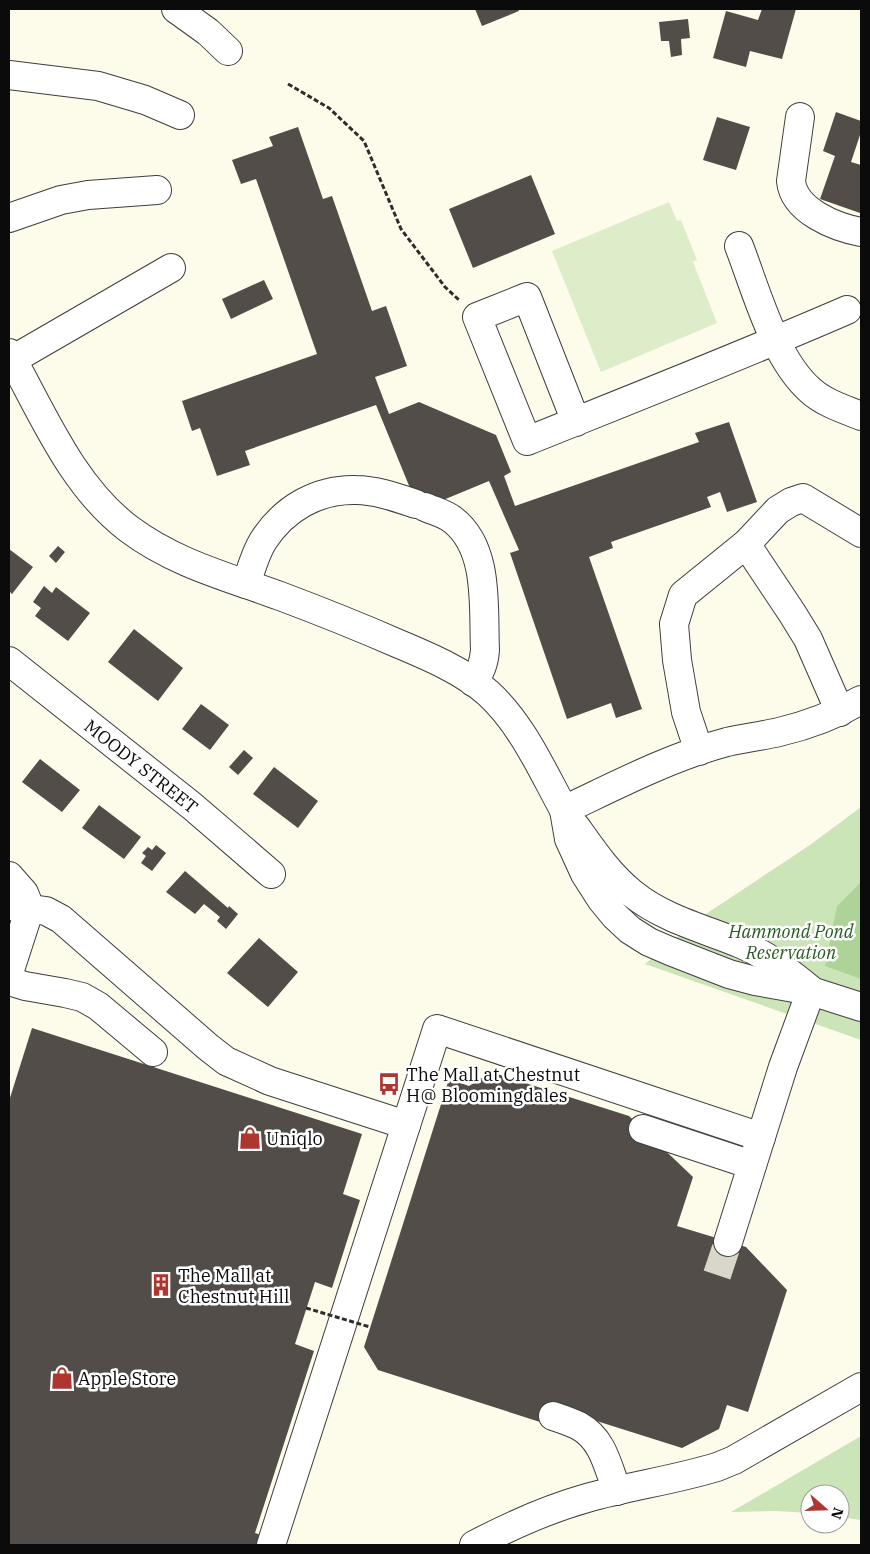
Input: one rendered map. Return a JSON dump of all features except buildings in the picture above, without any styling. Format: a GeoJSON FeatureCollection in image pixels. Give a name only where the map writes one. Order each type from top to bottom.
{"type":"FeatureCollection","features":[{"type":"Feature","properties":{"kind":"street"},"geometry":{"type":"LineString","coordinates":[[176,9],[208,32],[228,50]]}},
{"type":"Feature","properties":{"kind":"street"},"geometry":{"type":"LineString","coordinates":[[9,75],[98,86],[145,100],[180,115]]}},
{"type":"Feature","properties":{"kind":"street"},"geometry":{"type":"LineString","coordinates":[[800,118],[790,181],[795,196],[802,204],[826,220],[861,232]]}},
{"type":"Feature","properties":{"kind":"street"},"geometry":{"type":"LineString","coordinates":[[9,218],[61,200],[79,196],[156,190]]}},
{"type":"Feature","properties":{"kind":"street"},"geometry":{"type":"LineString","coordinates":[[739,246],[776,341],[795,374],[810,391],[828,403],[861,416]]}},
{"type":"Feature","properties":{"kind":"street"},"geometry":{"type":"LineString","coordinates":[[171,268],[11,356],[68,458],[105,507],[128,528],[163,551],[206,570],[378,635],[412,650],[473,682],[489,694],[511,719],[524,739],[564,810],[569,839],[585,874],[601,899],[630,930],[649,942],[729,974],[764,983],[811,991],[861,1007]]}},
{"type":"Feature","properties":{"kind":"street"},"geometry":{"type":"LineString","coordinates":[[576,422],[527,297],[477,317],[527,441],[576,422],[776,341],[847,310]]}},
{"type":"Feature","properties":{"kind":"street"},"geometry":{"type":"LineString","coordinates":[[246,584],[263,541],[278,522],[296,507],[316,495],[358,490],[394,497],[451,518],[463,529],[472,543],[482,578],[485,650],[481,672],[473,682]]}},
{"type":"Feature","properties":{"kind":"street"},"geometry":{"type":"LineString","coordinates":[[699,751],[686,712],[677,660],[674,624],[683,595],[704,576],[746,544],[778,510],[791,502],[803,498],[861,533]]}},
{"type":"Feature","properties":{"kind":"street"},"geometry":{"type":"LineString","coordinates":[[564,810],[634,776],[699,751],[727,742],[810,724],[850,706],[746,544]]}},
{"type":"Feature","properties":{"kind":"street","name":"MOODY STREET"},"geometry":{"type":"LineString","coordinates":[[9,662],[192,806],[271,874]]}},
{"type":"Feature","properties":{"kind":"street"},"geometry":{"type":"LineString","coordinates":[[9,876],[24,893],[9,973]]}},
{"type":"Feature","properties":{"kind":"street"},"geometry":{"type":"LineString","coordinates":[[20,907],[46,911],[61,919],[226,1061],[270,1082],[406,1125]]}},
{"type":"Feature","properties":{"kind":"street"},"geometry":{"type":"LineString","coordinates":[[9,981],[82,997],[98,1006],[154,1052]]}},
{"type":"Feature","properties":{"kind":"street"},"geometry":{"type":"LineString","coordinates":[[728,1242],[788,1053],[811,991]]}},
{"type":"Feature","properties":{"kind":"street"},"geometry":{"type":"LineString","coordinates":[[271,1545],[437,1030],[761,1137]]}},
{"type":"Feature","properties":{"kind":"street"},"geometry":{"type":"LineString","coordinates":[[643,1130],[752,1165]]}},
{"type":"Feature","properties":{"kind":"street"},"geometry":{"type":"LineString","coordinates":[[474,1545],[546,1512],[586,1498],[697,1474],[734,1460],[861,1387]]}},
{"type":"Feature","properties":{"kind":"street"},"geometry":{"type":"LineString","coordinates":[[553,1416],[578,1425],[590,1433],[600,1446],[617,1491]]}},
{"type":"Feature","properties":{"kind":"path"},"geometry":{"type":"LineString","coordinates":[[288,84],[329,108],[364,141],[401,229],[445,287],[477,317]]}},
{"type":"Feature","properties":{"kind":"path"},"geometry":{"type":"LineString","coordinates":[[306,1308],[370,1327]]}},
{"type":"Feature","properties":{"kind":"green space"},"geometry":{"type":"Polygon","coordinates":[[[669,202],[677,221],[681,220],[697,260],[693,262],[717,323],[601,372],[552,251],[669,202]]]}},
{"type":"Feature","properties":{"kind":"green space","name":"Hammond Pond Reservation"},"geometry":{"type":"Polygon","coordinates":[[[861,807],[861,1040],[645,964],[700,918],[810,845],[861,807]]]}},
{"type":"Feature","properties":{"kind":"green space"},"geometry":{"type":"Polygon","coordinates":[[[861,882],[861,979],[825,966],[837,906],[861,882]]]}},
{"type":"Feature","properties":{"kind":"green space"},"geometry":{"type":"Polygon","coordinates":[[[861,1436],[861,1520],[850,1518],[850,1484],[800,1484],[800,1512],[731,1512],[861,1436]]]}},
{"type":"Feature","properties":{"kind":"tunnel"},"geometry":{"type":"LineString","coordinates":[[717,1275],[728,1242]]}},
{"type":"Feature","properties":{"kind":"place","name":"The Mall at Chestnut H@ Bloomingdales"},"geometry":{"type":"Point","coordinates":[389,1084]}},
{"type":"Feature","properties":{"kind":"place","name":"Uniqlo"},"geometry":{"type":"Point","coordinates":[250,1138]}},
{"type":"Feature","properties":{"kind":"place","name":"The Mall at Chestnut Hill"},"geometry":{"type":"Point","coordinates":[161,1285]}},
{"type":"Feature","properties":{"kind":"place","name":"Apple Store"},"geometry":{"type":"Point","coordinates":[62,1378]}}]}
